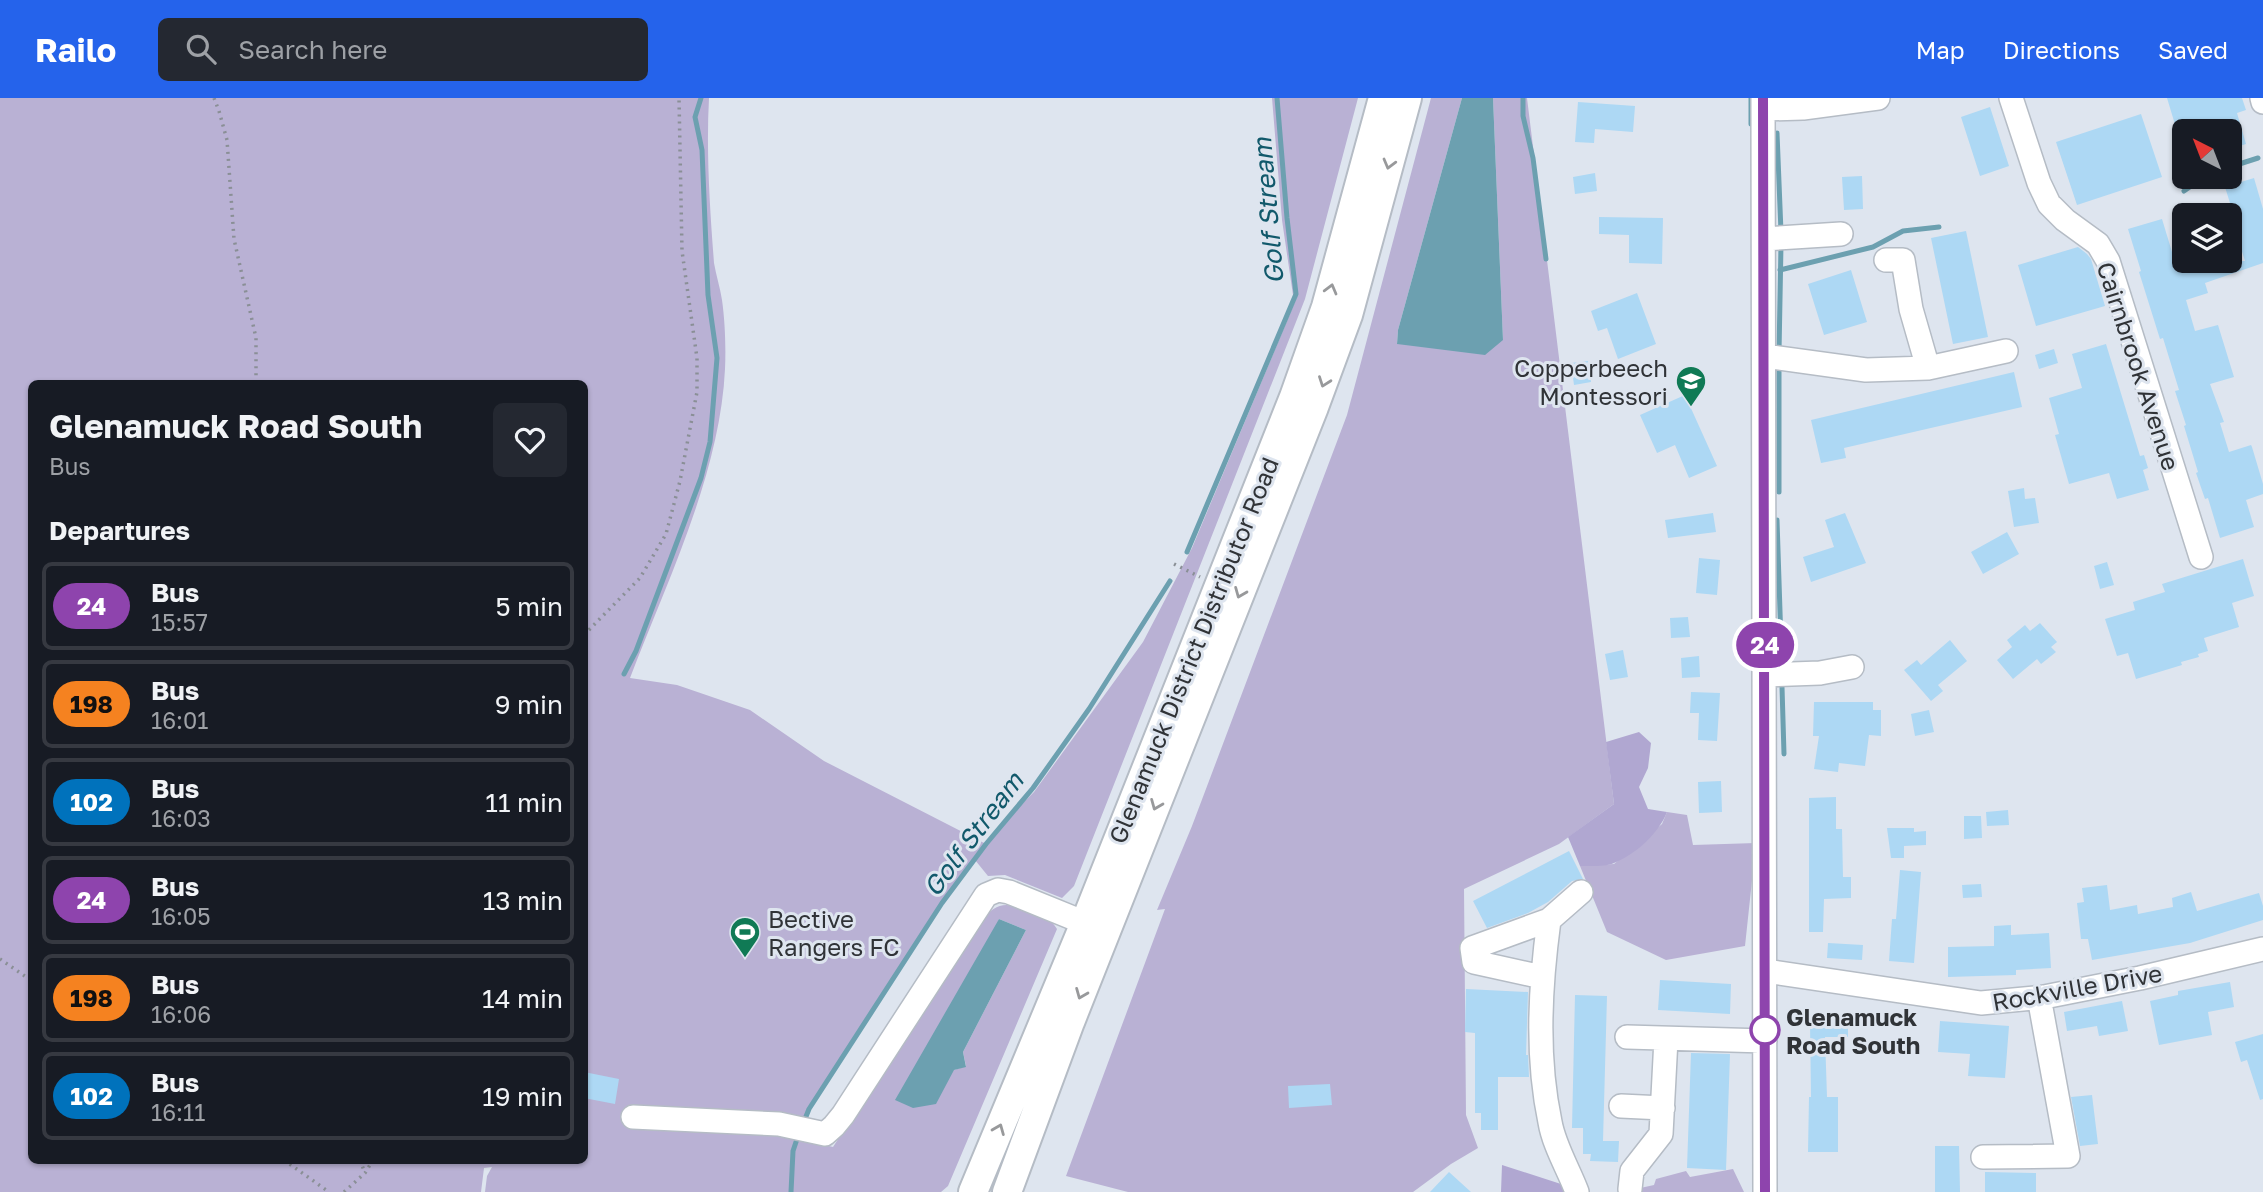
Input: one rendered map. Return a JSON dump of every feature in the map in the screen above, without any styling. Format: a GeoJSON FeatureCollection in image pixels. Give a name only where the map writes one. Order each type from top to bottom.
{"type":"FeatureCollection","features":[{"type":"Feature","properties":{"kind":"main road","name":"Glenamuck District Distributor Road"},"geometry":{"type":"LineString","coordinates":[[1007,1192],[1095,927],[1219,584],[1294,397],[1326,307],[1383,98]]}},
{"type":"Feature","properties":{"kind":"main road","name":"Glenamuck District Distributor Road"},"geometry":{"type":"LineString","coordinates":[[973,1192],[1095,927],[1314,407],[1348,315],[1407,98]]}},
{"type":"Feature","properties":{"kind":"street"},"geometry":{"type":"LineString","coordinates":[[1765,1192],[1765,675],[1775,356],[1764,239],[1763,104],[1803,108],[1878,98]]}},
{"type":"Feature","properties":{"kind":"street","name":"Cairnbrook Avenue"},"geometry":{"type":"LineString","coordinates":[[2011,98],[2039,183],[2049,204],[2064,220],[2098,244],[2108,261],[2197,547]]}},
{"type":"Feature","properties":{"kind":"street"},"geometry":{"type":"LineString","coordinates":[[1764,239],[1841,234]]}},
{"type":"Feature","properties":{"kind":"street"},"geometry":{"type":"LineString","coordinates":[[1886,260],[1903,260],[1911,309],[1928,368]]}},
{"type":"Feature","properties":{"kind":"street"},"geometry":{"type":"LineString","coordinates":[[1775,356],[1805,363],[1866,370],[1928,368],[2006,351]]}},
{"type":"Feature","properties":{"kind":"street"},"geometry":{"type":"LineString","coordinates":[[1765,675],[1820,673],[1852,667]]}},
{"type":"Feature","properties":{"kind":"street"},"geometry":{"type":"LineString","coordinates":[[633,1117],[779,1124],[825,1134],[843,1115],[986,895],[998,890],[1009,892],[1095,927]]}},
{"type":"Feature","properties":{"kind":"street"},"geometry":{"type":"LineString","coordinates":[[1542,977],[1475,962],[1472,948],[1549,920],[1581,892]]}},
{"type":"Feature","properties":{"kind":"street"},"geometry":{"type":"LineString","coordinates":[[1549,920],[1540,1021],[1543,1069],[1550,1125],[1577,1192]]}},
{"type":"Feature","properties":{"kind":"street","name":"Rockville Drive"},"geometry":{"type":"LineString","coordinates":[[1766,971],[1981,1003],[2039,997],[2260,958]]}},
{"type":"Feature","properties":{"kind":"street"},"geometry":{"type":"LineString","coordinates":[[1983,1157],[2068,1156],[2039,997]]}},
{"type":"Feature","properties":{"kind":"street"},"geometry":{"type":"LineString","coordinates":[[1627,1037],[1765,1041]]}},
{"type":"Feature","properties":{"kind":"street"},"geometry":{"type":"LineString","coordinates":[[1630,1189],[1632,1171],[1661,1134],[1666,1039]]}},
{"type":"Feature","properties":{"kind":"street"},"geometry":{"type":"LineString","coordinates":[[1621,1106],[1663,1108]]}},
{"type":"Feature","properties":{"kind":"path"},"geometry":{"type":"LineString","coordinates":[[214,98],[227,140],[234,239],[256,338],[256,380]]}},
{"type":"Feature","properties":{"kind":"path"},"geometry":{"type":"LineString","coordinates":[[588,631],[640,578],[666,534],[680,481],[697,391],[697,358],[682,251],[679,98]]}},
{"type":"Feature","properties":{"kind":"path"},"geometry":{"type":"LineString","coordinates":[[1174,564],[1219,584]]}},
{"type":"Feature","properties":{"kind":"path"},"geometry":{"type":"LineString","coordinates":[[0,959],[28,978]]}},
{"type":"Feature","properties":{"kind":"path"},"geometry":{"type":"LineString","coordinates":[[290,1164],[329,1192]]}},
{"type":"Feature","properties":{"kind":"path"},"geometry":{"type":"LineString","coordinates":[[362,1164],[365,1173]]}},
{"type":"Feature","properties":{"kind":"path"},"geometry":{"type":"LineString","coordinates":[[344,1192],[365,1173],[371,1164]]}},
{"type":"Feature","properties":{"kind":"shaded area"},"geometry":{"type":"Polygon","coordinates":[[[0,98],[709,98],[711,222],[714,263],[722,300],[725,334],[721,408],[713,448],[690,527],[630,678],[677,685],[750,710],[824,761],[986,844],[1034,792],[1143,642],[1192,548],[1297,297],[1293,295],[1282,220],[1272,98],[1358,98],[1305,299],[1074,886],[1062,898],[1005,875],[988,876],[975,860],[942,904],[809,1109],[797,1138],[833,1147],[980,922],[992,910],[1002,905],[1022,908],[1048,919],[1057,929],[948,1186],[941,1192],[485,1192],[487,1176],[492,1167],[484,1168],[481,1192],[0,1192],[0,98]],[[999,919],[954,1070],[966,1066],[963,1052],[1026,930],[999,919]]]}},
{"type":"Feature","properties":{"kind":"shaded area"},"geometry":{"type":"Polygon","coordinates":[[[1431,98],[1462,98],[1398,330],[1397,343],[1503,340],[1493,98],[1527,98],[1614,804],[1559,844],[1464,889],[1466,1115],[1478,1148],[1413,1192],[1128,1192],[1066,1176],[1165,909],[1157,910],[1192,826],[1347,415],[1431,98]]]}},
{"type":"Feature","properties":{"kind":"shaded area"},"geometry":{"type":"Polygon","coordinates":[[[1639,732],[1651,743],[1648,768],[1639,787],[1648,809],[1667,812],[1652,835],[1630,855],[1610,864],[1580,866],[1568,837],[1614,804],[1606,742],[1639,732]]]}},
{"type":"Feature","properties":{"kind":"shaded area"},"geometry":{"type":"Polygon","coordinates":[[[1667,812],[1687,815],[1693,845],[1756,843],[1745,946],[1666,960],[1607,932],[1580,866],[1614,864],[1662,824],[1667,812]]]}},
{"type":"Feature","properties":{"kind":"shaded area"},"geometry":{"type":"Polygon","coordinates":[[[1502,1165],[1564,1185],[1566,1192],[1501,1192],[1502,1165]]]}},
{"type":"Feature","properties":{"kind":"shaded area"},"geometry":{"type":"Polygon","coordinates":[[[1733,1169],[1744,1192],[1622,1192],[1654,1185],[1656,1179],[1686,1171],[1690,1177],[1733,1169]]]}},
{"type":"Feature","properties":{"kind":"water"},"geometry":{"type":"Polygon","coordinates":[[[1462,98],[1493,98],[1503,340],[1485,355],[1397,344],[1398,330],[1462,98]]]}},
{"type":"Feature","properties":{"kind":"water"},"geometry":{"type":"Polygon","coordinates":[[[999,919],[1026,930],[963,1052],[966,1067],[954,1070],[936,1104],[913,1108],[895,1100],[999,919]]]}},
{"type":"Feature","properties":{"kind":"building"},"geometry":{"type":"Polygon","coordinates":[[[2167,98],[2242,98],[2246,110],[2237,113],[2239,119],[2173,119],[2167,98]]]}},
{"type":"Feature","properties":{"kind":"building"},"geometry":{"type":"Polygon","coordinates":[[[1578,102],[1635,106],[1633,132],[1595,129],[1594,143],[1575,142],[1578,102]]]}},
{"type":"Feature","properties":{"kind":"building"},"geometry":{"type":"Polygon","coordinates":[[[1990,107],[2009,166],[1980,176],[1961,117],[1990,107]]]}},
{"type":"Feature","properties":{"kind":"building"},"geometry":{"type":"Polygon","coordinates":[[[2141,114],[2162,177],[2077,205],[2056,142],[2141,114]]]}},
{"type":"Feature","properties":{"kind":"building"},"geometry":{"type":"Polygon","coordinates":[[[1595,173],[1597,191],[1575,194],[1573,177],[1595,173]]]}},
{"type":"Feature","properties":{"kind":"building"},"geometry":{"type":"Polygon","coordinates":[[[1862,176],[1863,209],[1844,210],[1842,177],[1862,176]]]}},
{"type":"Feature","properties":{"kind":"building"},"geometry":{"type":"Polygon","coordinates":[[[2254,178],[2263,209],[2263,263],[2242,270],[2242,261],[2245,261],[2242,252],[2242,203],[2230,203],[2226,189],[2242,189],[2242,182],[2254,178]]]}},
{"type":"Feature","properties":{"kind":"building"},"geometry":{"type":"Polygon","coordinates":[[[1599,217],[1663,218],[1662,264],[1629,263],[1629,235],[1599,234],[1599,217]]]}},
{"type":"Feature","properties":{"kind":"building"},"geometry":{"type":"Polygon","coordinates":[[[2162,219],[2172,252],[2172,273],[2234,273],[2205,283],[2208,293],[2186,300],[2195,331],[2218,325],[2234,377],[2210,384],[2224,422],[2220,423],[2229,452],[2251,445],[2263,484],[2263,494],[2246,500],[2254,527],[2220,538],[2208,498],[2205,499],[2196,473],[2198,472],[2184,426],[2186,425],[2175,391],[2179,390],[2163,338],[2160,339],[2128,229],[2162,219]]]}},
{"type":"Feature","properties":{"kind":"building"},"geometry":{"type":"Polygon","coordinates":[[[1966,231],[1988,337],[1953,344],[1931,238],[1966,231]]]}},
{"type":"Feature","properties":{"kind":"building"},"geometry":{"type":"Polygon","coordinates":[[[2078,247],[2091,259],[2105,306],[2036,326],[2018,265],[2078,247]]]}},
{"type":"Feature","properties":{"kind":"building"},"geometry":{"type":"Polygon","coordinates":[[[1851,270],[1867,322],[1824,335],[1808,284],[1851,270]]]}},
{"type":"Feature","properties":{"kind":"building"},"geometry":{"type":"Polygon","coordinates":[[[1637,293],[1656,344],[1618,359],[1607,328],[1598,331],[1591,311],[1637,293]]]}},
{"type":"Feature","properties":{"kind":"building"},"geometry":{"type":"Polygon","coordinates":[[[2106,344],[2140,456],[2144,455],[2148,468],[2143,470],[2149,490],[2117,499],[2109,473],[2069,484],[2055,435],[2059,434],[2049,398],[2082,388],[2072,354],[2106,344]]]}},
{"type":"Feature","properties":{"kind":"building"},"geometry":{"type":"Polygon","coordinates":[[[2054,349],[2058,363],[2039,369],[2035,355],[2054,349]]]}},
{"type":"Feature","properties":{"kind":"building"},"geometry":{"type":"Polygon","coordinates":[[[1588,361],[1591,382],[1574,385],[1571,363],[1588,361]]]}},
{"type":"Feature","properties":{"kind":"building"},"geometry":{"type":"Polygon","coordinates":[[[2014,372],[2022,407],[1844,448],[1846,458],[1821,463],[1811,420],[2014,372]]]}},
{"type":"Feature","properties":{"kind":"building"},"geometry":{"type":"Polygon","coordinates":[[[1685,395],[1717,466],[1689,478],[1675,445],[1657,453],[1640,415],[1685,395]]]}},
{"type":"Feature","properties":{"kind":"building"},"geometry":{"type":"Polygon","coordinates":[[[2024,488],[2025,499],[2035,498],[2039,523],[2014,527],[2008,491],[2024,488]]]}},
{"type":"Feature","properties":{"kind":"building"},"geometry":{"type":"Polygon","coordinates":[[[1713,513],[1716,532],[1668,538],[1665,520],[1713,513]]]}},
{"type":"Feature","properties":{"kind":"building"},"geometry":{"type":"Polygon","coordinates":[[[1845,513],[1866,563],[1811,582],[1803,557],[1834,547],[1825,520],[1845,513]]]}},
{"type":"Feature","properties":{"kind":"building"},"geometry":{"type":"Polygon","coordinates":[[[2007,532],[2019,554],[1983,574],[1971,552],[2007,532]]]}},
{"type":"Feature","properties":{"kind":"building"},"geometry":{"type":"Polygon","coordinates":[[[1699,558],[1720,560],[1717,595],[1696,593],[1699,558]]]}},
{"type":"Feature","properties":{"kind":"building"},"geometry":{"type":"Polygon","coordinates":[[[2243,559],[2254,596],[2232,603],[2239,627],[2204,638],[2208,651],[2198,654],[2199,657],[2136,679],[2128,653],[2117,656],[2105,619],[2135,610],[2133,602],[2165,592],[2162,584],[2243,559]]]}},
{"type":"Feature","properties":{"kind":"building"},"geometry":{"type":"Polygon","coordinates":[[[2107,562],[2114,585],[2100,589],[2094,566],[2107,562]]]}},
{"type":"Feature","properties":{"kind":"building"},"geometry":{"type":"Polygon","coordinates":[[[1688,617],[1690,637],[1671,638],[1670,618],[1688,617]]]}},
{"type":"Feature","properties":{"kind":"building"},"geometry":{"type":"Polygon","coordinates":[[[2040,623],[2057,642],[2051,647],[2056,652],[2041,664],[2037,659],[2013,679],[1997,660],[2012,647],[2007,640],[2025,625],[2030,631],[2040,623]]]}},
{"type":"Feature","properties":{"kind":"building"},"geometry":{"type":"Polygon","coordinates":[[[1950,640],[1967,661],[1938,685],[1943,691],[1931,701],[1904,670],[1917,660],[1921,665],[1950,640]]]}},
{"type":"Feature","properties":{"kind":"building"},"geometry":{"type":"Polygon","coordinates":[[[1623,650],[1628,677],[1610,680],[1605,654],[1623,650]]]}},
{"type":"Feature","properties":{"kind":"building"},"geometry":{"type":"Polygon","coordinates":[[[1699,656],[1700,677],[1682,678],[1681,658],[1699,656]]]}},
{"type":"Feature","properties":{"kind":"building"},"geometry":{"type":"Polygon","coordinates":[[[1691,692],[1720,693],[1717,741],[1698,740],[1699,713],[1690,713],[1691,692]]]}},
{"type":"Feature","properties":{"kind":"building"},"geometry":{"type":"Polygon","coordinates":[[[1814,702],[1873,702],[1873,710],[1881,710],[1881,736],[1869,735],[1865,766],[1839,763],[1838,772],[1814,769],[1819,736],[1813,736],[1814,702]]]}},
{"type":"Feature","properties":{"kind":"building"},"geometry":{"type":"Polygon","coordinates":[[[1929,710],[1934,732],[1915,736],[1911,714],[1929,710]]]}},
{"type":"Feature","properties":{"kind":"building"},"geometry":{"type":"Polygon","coordinates":[[[1721,781],[1722,812],[1699,813],[1698,782],[1721,781]]]}},
{"type":"Feature","properties":{"kind":"building"},"geometry":{"type":"Polygon","coordinates":[[[1836,797],[1836,829],[1842,829],[1843,877],[1851,877],[1851,898],[1824,899],[1823,932],[1809,932],[1809,798],[1836,797]]]}},
{"type":"Feature","properties":{"kind":"building"},"geometry":{"type":"Polygon","coordinates":[[[2008,810],[2009,825],[1987,826],[1986,812],[2008,810]]]}},
{"type":"Feature","properties":{"kind":"building"},"geometry":{"type":"Polygon","coordinates":[[[1964,816],[1981,816],[1982,838],[1964,839],[1964,816]]]}},
{"type":"Feature","properties":{"kind":"building"},"geometry":{"type":"Polygon","coordinates":[[[1887,828],[1926,831],[1926,845],[1904,846],[1904,858],[1891,858],[1887,828]]]}},
{"type":"Feature","properties":{"kind":"building"},"geometry":{"type":"Polygon","coordinates":[[[1569,851],[1583,879],[1572,881],[1548,902],[1528,913],[1487,928],[1473,901],[1569,851]]]}},
{"type":"Feature","properties":{"kind":"building"},"geometry":{"type":"Polygon","coordinates":[[[1900,870],[1921,872],[1914,963],[1889,961],[1900,870]]]}},
{"type":"Feature","properties":{"kind":"building"},"geometry":{"type":"Polygon","coordinates":[[[1981,884],[1982,897],[1963,898],[1962,885],[1981,884]]]}},
{"type":"Feature","properties":{"kind":"building"},"geometry":{"type":"Polygon","coordinates":[[[2107,885],[2110,910],[2137,905],[2138,914],[2173,907],[2172,898],[2191,892],[2197,911],[2259,893],[2263,920],[2190,943],[2092,960],[2088,939],[2081,939],[2077,903],[2084,902],[2082,888],[2107,885]]]}},
{"type":"Feature","properties":{"kind":"building"},"geometry":{"type":"Polygon","coordinates":[[[2011,925],[2011,935],[2049,933],[2051,968],[2016,970],[2016,975],[1948,977],[1948,947],[1994,946],[1994,926],[2011,925]]]}},
{"type":"Feature","properties":{"kind":"building"},"geometry":{"type":"Polygon","coordinates":[[[1828,943],[1863,945],[1862,960],[1827,958],[1828,943]]]}},
{"type":"Feature","properties":{"kind":"building"},"geometry":{"type":"Polygon","coordinates":[[[1660,980],[1731,984],[1730,1014],[1658,1010],[1660,980]]]}},
{"type":"Feature","properties":{"kind":"building"},"geometry":{"type":"Polygon","coordinates":[[[2230,982],[2234,1007],[2208,1012],[2212,1035],[2159,1045],[2150,1001],[2178,995],[2178,991],[2230,982]]]}},
{"type":"Feature","properties":{"kind":"building"},"geometry":{"type":"Polygon","coordinates":[[[1466,989],[1528,992],[1526,1055],[1529,1077],[1498,1077],[1498,1130],[1481,1130],[1481,1113],[1475,1113],[1475,1033],[1465,1032],[1466,989]]]}},
{"type":"Feature","properties":{"kind":"building"},"geometry":{"type":"Polygon","coordinates":[[[1575,995],[1607,996],[1603,1141],[1619,1141],[1618,1162],[1590,1161],[1591,1154],[1583,1154],[1583,1128],[1572,1128],[1575,995]]]}},
{"type":"Feature","properties":{"kind":"building"},"geometry":{"type":"Polygon","coordinates":[[[2122,1001],[2128,1031],[2099,1036],[2097,1026],[2067,1031],[2064,1012],[2122,1001]]]}},
{"type":"Feature","properties":{"kind":"building"},"geometry":{"type":"Polygon","coordinates":[[[1940,1021],[2009,1026],[2005,1078],[1968,1076],[1970,1054],[1938,1052],[1940,1021]]]}},
{"type":"Feature","properties":{"kind":"building"},"geometry":{"type":"Polygon","coordinates":[[[1810,1022],[1848,1022],[1848,1037],[1825,1037],[1827,1097],[1838,1097],[1838,1152],[1808,1152],[1811,1097],[1810,1022]]]}},
{"type":"Feature","properties":{"kind":"building"},"geometry":{"type":"Polygon","coordinates":[[[2263,1034],[2263,1099],[2260,1100],[2247,1060],[2241,1062],[2235,1042],[2263,1034]]]}},
{"type":"Feature","properties":{"kind":"building"},"geometry":{"type":"Polygon","coordinates":[[[1691,1053],[1730,1054],[1726,1170],[1687,1168],[1691,1053]]]}},
{"type":"Feature","properties":{"kind":"building"},"geometry":{"type":"Polygon","coordinates":[[[588,1073],[619,1079],[615,1104],[588,1099],[588,1073]]]}},
{"type":"Feature","properties":{"kind":"building"},"geometry":{"type":"Polygon","coordinates":[[[1330,1084],[1332,1105],[1289,1108],[1288,1086],[1330,1084]]]}},
{"type":"Feature","properties":{"kind":"building"},"geometry":{"type":"Polygon","coordinates":[[[2092,1095],[2098,1144],[2080,1146],[2071,1097],[2092,1095]]]}},
{"type":"Feature","properties":{"kind":"building"},"geometry":{"type":"Polygon","coordinates":[[[1935,1146],[1959,1146],[1960,1192],[1935,1192],[1935,1146]]]}},
{"type":"Feature","properties":{"kind":"building"},"geometry":{"type":"Polygon","coordinates":[[[1449,1172],[1471,1192],[1430,1192],[1449,1172]]]}},
{"type":"Feature","properties":{"kind":"building"},"geometry":{"type":"Polygon","coordinates":[[[1985,1172],[2036,1173],[2036,1192],[1985,1192],[1985,1172]]]}},
{"type":"Feature","properties":{"kind":"waterway"},"geometry":{"type":"LineString","coordinates":[[624,674],[636,651],[701,478],[710,442],[717,358],[708,295],[702,150],[695,117],[701,98]]}},
{"type":"Feature","properties":{"kind":"waterway","name":"Golf Stream"},"geometry":{"type":"LineString","coordinates":[[1187,552],[1296,294],[1277,98]]}},
{"type":"Feature","properties":{"kind":"waterway"},"geometry":{"type":"LineString","coordinates":[[1523,98],[1523,116],[1533,158],[1546,259]]}},
{"type":"Feature","properties":{"kind":"waterway"},"geometry":{"type":"LineString","coordinates":[[1751,98],[1751,124]]}},
{"type":"Feature","properties":{"kind":"waterway"},"geometry":{"type":"LineString","coordinates":[[1777,133],[1781,232]]}},
{"type":"Feature","properties":{"kind":"waterway"},"geometry":{"type":"LineString","coordinates":[[2242,163],[2258,158]]}},
{"type":"Feature","properties":{"kind":"waterway"},"geometry":{"type":"LineString","coordinates":[[1780,270],[1873,247],[1903,231],[1939,227]]}},
{"type":"Feature","properties":{"kind":"waterway"},"geometry":{"type":"LineString","coordinates":[[1779,353],[1781,244]]}},
{"type":"Feature","properties":{"kind":"waterway"},"geometry":{"type":"LineString","coordinates":[[1779,362],[1779,492]]}},
{"type":"Feature","properties":{"kind":"waterway"},"geometry":{"type":"LineString","coordinates":[[1777,520],[1781,642]]}},
{"type":"Feature","properties":{"kind":"waterway","name":"Golf Stream"},"geometry":{"type":"LineString","coordinates":[[803,1124],[809,1109],[942,903],[986,844],[1033,788],[1089,709],[1170,581]]}},
{"type":"Feature","properties":{"kind":"waterway"},"geometry":{"type":"LineString","coordinates":[[1782,687],[1784,754]]}},
{"type":"Feature","properties":{"kind":"waterway","name":"Golf Stream"},"geometry":{"type":"LineString","coordinates":[[791,1192],[793,1151],[799,1133]]}},
{"type":"Feature","properties":{"kind":"bus line","name":"24"},"geometry":{"type":"LineString","coordinates":[[1763,98],[1765,1192]]}},
{"type":"Feature","properties":{"kind":"place","name":"Copperbeech Montessori"},"geometry":{"type":"Point","coordinates":[1691,408]}},
{"type":"Feature","properties":{"kind":"place","name":"Bective Rangers FC"},"geometry":{"type":"Point","coordinates":[745,959]}},
{"type":"Feature","properties":{"kind":"place","name":"Glenamuck Road South"},"geometry":{"type":"Point","coordinates":[1765,1030]}}]}
